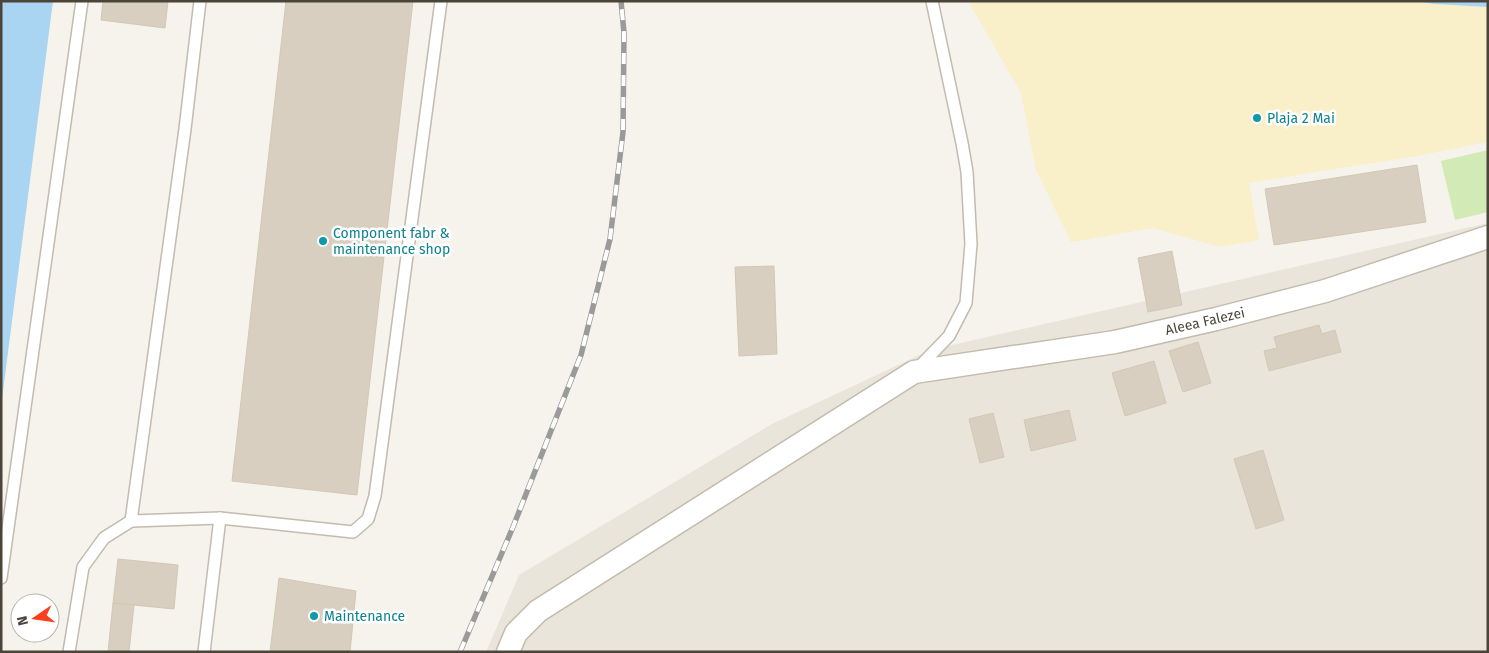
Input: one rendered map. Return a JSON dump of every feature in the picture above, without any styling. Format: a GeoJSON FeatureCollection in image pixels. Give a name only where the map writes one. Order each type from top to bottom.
{"type":"FeatureCollection","features":[{"type":"Feature","properties":{"kind":"street","name":"Aleea Falezei"},"geometry":{"type":"LineString","coordinates":[[914,372],[1115,342],[1216,319],[1325,291],[1488,237]]}},
{"type":"Feature","properties":{"kind":"street"},"geometry":{"type":"LineString","coordinates":[[516,645],[538,611],[914,372]]}},
{"type":"Feature","properties":{"kind":"lane"},"geometry":{"type":"LineString","coordinates":[[1,578],[82,1]]}},
{"type":"Feature","properties":{"kind":"lane"},"geometry":{"type":"LineString","coordinates":[[131,521],[185,129],[200,1]]}},
{"type":"Feature","properties":{"kind":"lane"},"geometry":{"type":"LineString","coordinates":[[69,652],[83,567],[104,538],[131,521],[220,518],[353,532],[368,519],[375,496],[441,1]]}},
{"type":"Feature","properties":{"kind":"lane"},"geometry":{"type":"LineString","coordinates":[[914,372],[949,336],[966,303],[972,244],[962,143],[932,1]]}},
{"type":"Feature","properties":{"kind":"lane"},"geometry":{"type":"LineString","coordinates":[[204,652],[220,518]]}},
{"type":"Feature","properties":{"kind":"shaded area"},"geometry":{"type":"Polygon","coordinates":[[[1488,223],[1488,652],[486,652],[519,575],[772,424],[930,350],[1488,223]]]}},
{"type":"Feature","properties":{"kind":"green space"},"geometry":{"type":"Polygon","coordinates":[[[1488,150],[1488,212],[1455,220],[1441,161],[1488,150]]]}},
{"type":"Feature","properties":{"kind":"sand","name":"Plaja 2 Mai"},"geometry":{"type":"Polygon","coordinates":[[[968,1],[1415,1],[1488,7],[1488,142],[1423,155],[1249,183],[1259,240],[1220,247],[1153,228],[1071,242],[1036,170],[1021,93],[968,1]]]}},
{"type":"Feature","properties":{"kind":"water"},"geometry":{"type":"Polygon","coordinates":[[[1,1],[53,1],[1,407],[1,1]]]}},
{"type":"Feature","properties":{"kind":"water"},"geometry":{"type":"Polygon","coordinates":[[[1417,1],[1488,1],[1488,7],[1434,4],[1417,1]]]}},
{"type":"Feature","properties":{"kind":"building"},"geometry":{"type":"Polygon","coordinates":[[[103,1],[168,1],[165,28],[101,20],[103,1]]]}},
{"type":"Feature","properties":{"kind":"building","name":"Component fabr & maintenance shop"},"geometry":{"type":"Polygon","coordinates":[[[286,1],[413,1],[357,495],[232,481],[286,1]]]}},
{"type":"Feature","properties":{"kind":"building"},"geometry":{"type":"Polygon","coordinates":[[[1417,165],[1426,222],[1274,245],[1265,189],[1417,165]]]}},
{"type":"Feature","properties":{"kind":"building"},"geometry":{"type":"Polygon","coordinates":[[[1172,251],[1182,305],[1148,312],[1138,258],[1172,251]]]}},
{"type":"Feature","properties":{"kind":"building"},"geometry":{"type":"Polygon","coordinates":[[[774,266],[777,354],[739,356],[735,267],[774,266]]]}},
{"type":"Feature","properties":{"kind":"building"},"geometry":{"type":"Polygon","coordinates":[[[1319,325],[1322,334],[1335,330],[1341,352],[1269,371],[1264,351],[1277,348],[1274,337],[1319,325]]]}},
{"type":"Feature","properties":{"kind":"building"},"geometry":{"type":"Polygon","coordinates":[[[1198,342],[1211,383],[1183,392],[1169,351],[1198,342]]]}},
{"type":"Feature","properties":{"kind":"building"},"geometry":{"type":"Polygon","coordinates":[[[1154,361],[1166,403],[1125,416],[1112,373],[1154,361]]]}},
{"type":"Feature","properties":{"kind":"building"},"geometry":{"type":"Polygon","coordinates":[[[1069,410],[1076,440],[1031,451],[1024,420],[1069,410]]]}},
{"type":"Feature","properties":{"kind":"building"},"geometry":{"type":"Polygon","coordinates":[[[993,413],[1004,457],[980,463],[969,419],[993,413]]]}},
{"type":"Feature","properties":{"kind":"building"},"geometry":{"type":"Polygon","coordinates":[[[1263,450],[1284,520],[1256,529],[1234,459],[1263,450]]]}},
{"type":"Feature","properties":{"kind":"building"},"geometry":{"type":"Polygon","coordinates":[[[118,559],[178,565],[174,609],[113,603],[118,559]]]}},
{"type":"Feature","properties":{"kind":"building","name":"Maintenance"},"geometry":{"type":"Polygon","coordinates":[[[279,578],[356,591],[350,652],[270,652],[279,578]]]}},
{"type":"Feature","properties":{"kind":"building"},"geometry":{"type":"Polygon","coordinates":[[[113,603],[134,605],[129,652],[108,652],[113,603]]]}},
{"type":"Feature","properties":{"kind":"railway"},"geometry":{"type":"LineString","coordinates":[[460,652],[513,527],[581,355],[610,239],[623,132],[624,33],[621,1]]}},
{"type":"Feature","properties":{"kind":"place","name":"Plaja 2 Mai"},"geometry":{"type":"Point","coordinates":[1257,118]}},
{"type":"Feature","properties":{"kind":"place","name":"Component fabr & maintenance shop"},"geometry":{"type":"Point","coordinates":[323,241]}},
{"type":"Feature","properties":{"kind":"place","name":"Maintenance"},"geometry":{"type":"Point","coordinates":[314,616]}}]}
